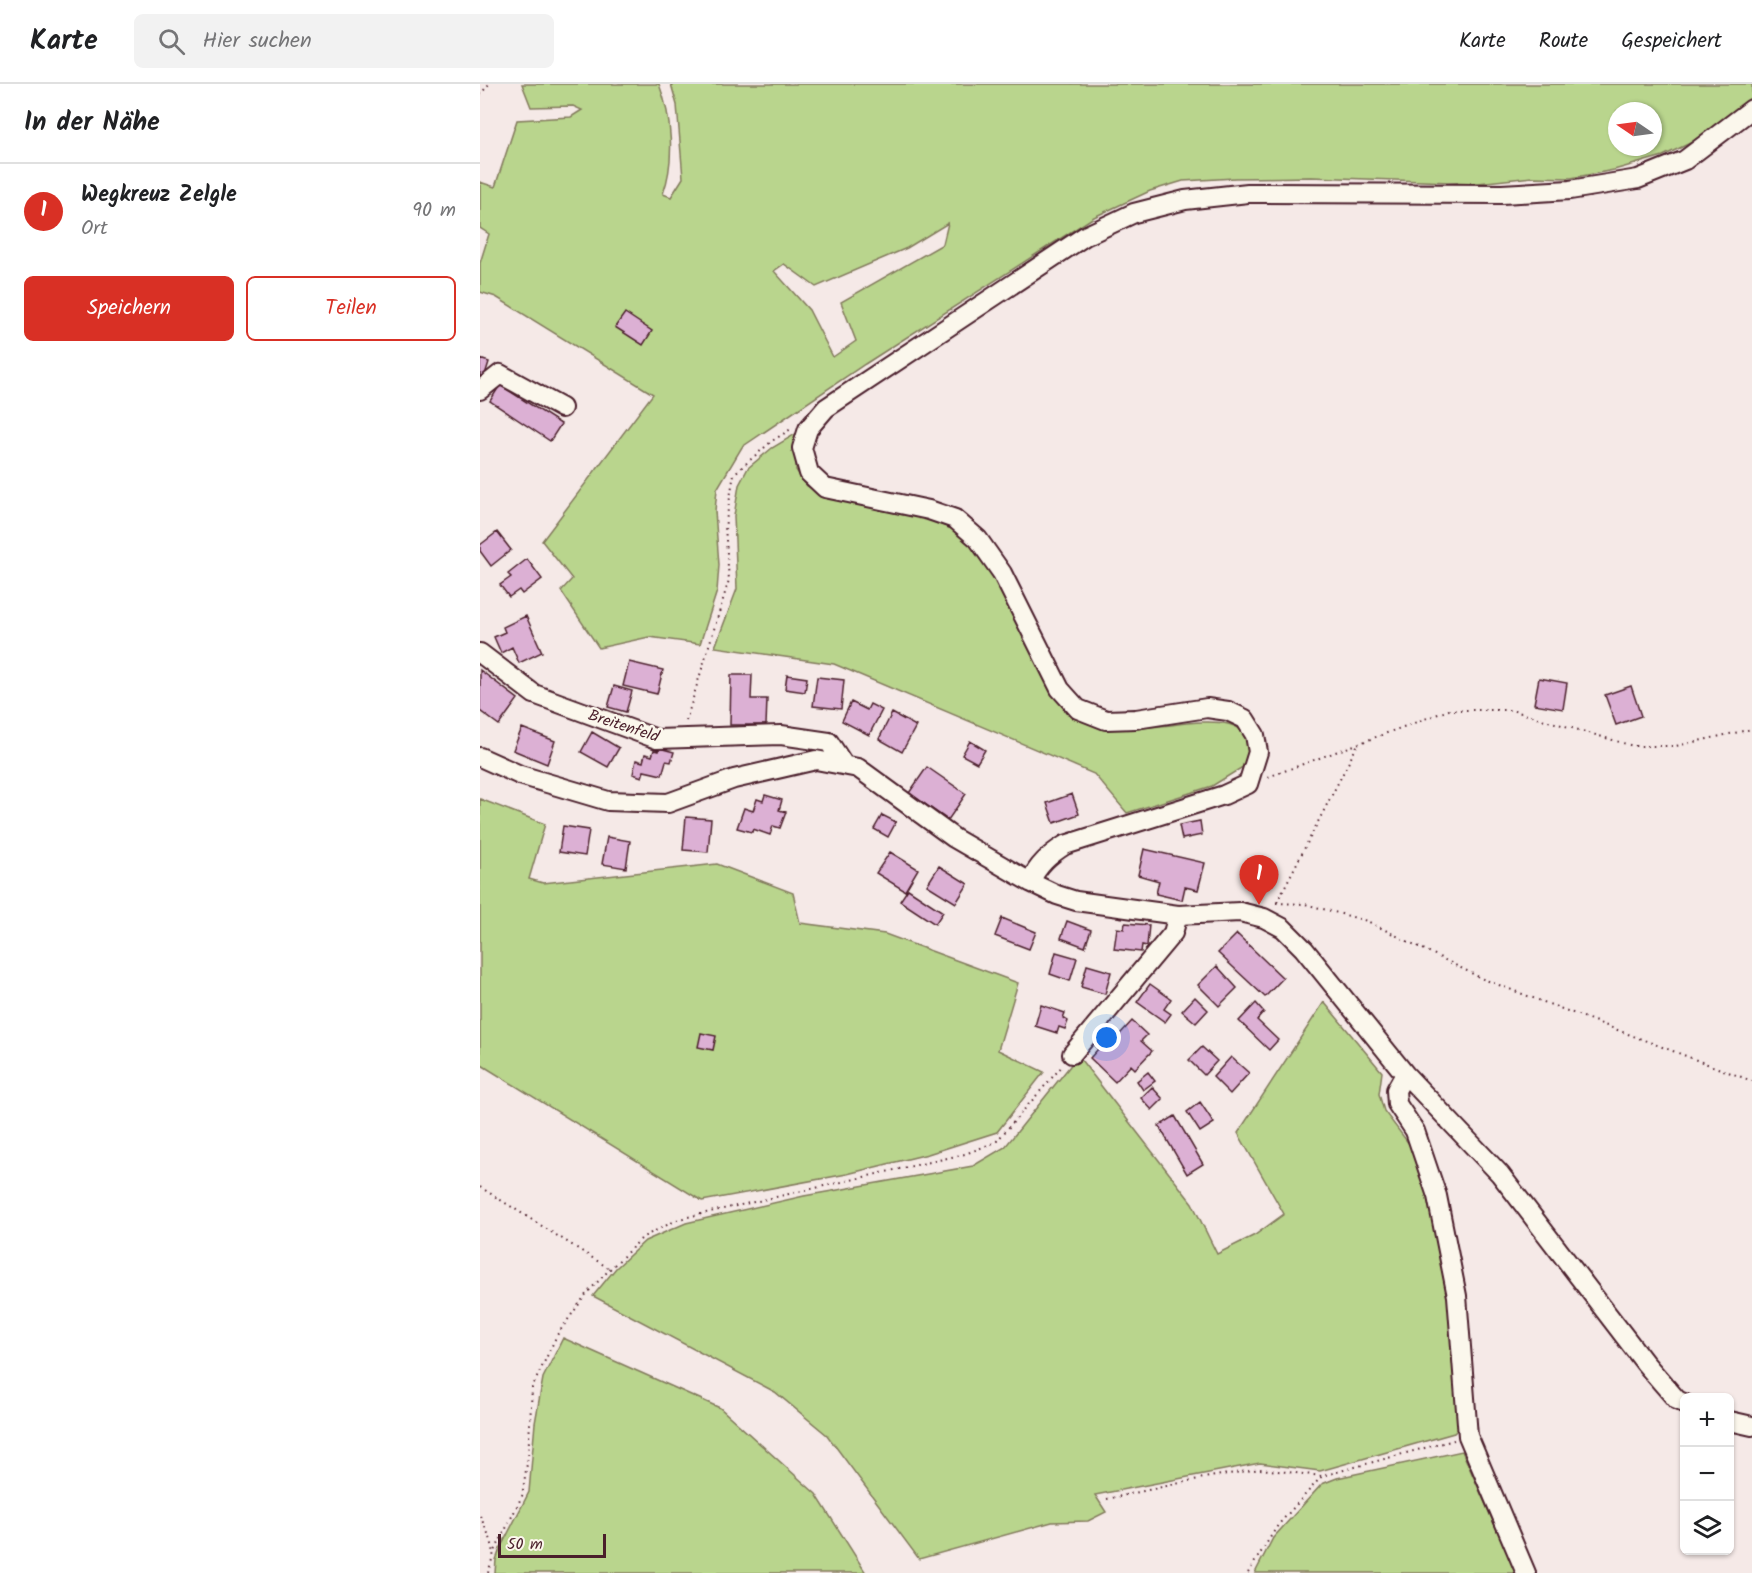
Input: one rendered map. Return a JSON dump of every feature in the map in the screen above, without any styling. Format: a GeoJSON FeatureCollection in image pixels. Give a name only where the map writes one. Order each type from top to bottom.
{"type":"FeatureCollection","features":[{"type":"Feature","properties":{"kind":"street"},"geometry":{"type":"LineString","coordinates":[[1030,882],[1035,870],[1048,856],[1065,845],[1224,795],[1248,784],[1258,752],[1256,735],[1245,720],[1228,711],[1208,708],[1136,719],[1106,720],[1078,709],[1060,689],[1002,573],[978,539],[955,519],[929,510],[825,488],[808,473],[802,448],[808,429],[826,408],[1085,236],[1134,213],[1185,200],[1248,193],[1502,194],[1570,190],[1615,183],[1638,179],[1685,160],[1752,109]]}},
{"type":"Feature","properties":{"kind":"street"},"geometry":{"type":"LineString","coordinates":[[480,390],[500,374],[562,408]]}},
{"type":"Feature","properties":{"kind":"street","name":"Breitenfeld"},"geometry":{"type":"LineString","coordinates":[[480,653],[534,694],[657,739],[781,735],[829,742],[843,765]]}},
{"type":"Feature","properties":{"kind":"street"},"geometry":{"type":"LineString","coordinates":[[480,757],[520,775],[608,801],[668,803],[734,778],[816,760],[858,768],[954,838],[1057,895],[1076,901],[1178,915],[1240,912],[1263,918],[1283,928],[1304,949],[1405,1074],[1500,1174],[1645,1363],[1680,1401]]}},
{"type":"Feature","properties":{"kind":"street"},"geometry":{"type":"LineString","coordinates":[[1072,1054],[1173,933],[1178,915]]}},
{"type":"Feature","properties":{"kind":"street"},"geometry":{"type":"LineString","coordinates":[[1405,1074],[1396,1090],[1397,1104],[1415,1131],[1437,1196],[1457,1296],[1468,1436],[1526,1573]]}},
{"type":"Feature","properties":{"kind":"street"},"geometry":{"type":"LineString","coordinates":[[1734,1422],[1752,1426]]}},
{"type":"Feature","properties":{"kind":"path"},"geometry":{"type":"LineString","coordinates":[[480,95],[489,84]]}},
{"type":"Feature","properties":{"kind":"path"},"geometry":{"type":"LineString","coordinates":[[681,738],[729,580],[725,526],[734,474],[772,441],[799,425]]}},
{"type":"Feature","properties":{"kind":"path"},"geometry":{"type":"LineString","coordinates":[[1248,784],[1449,710],[1511,710],[1633,746],[1676,746],[1752,729]]}},
{"type":"Feature","properties":{"kind":"path"},"geometry":{"type":"LineString","coordinates":[[1263,918],[1276,903],[1358,744]]}},
{"type":"Feature","properties":{"kind":"path"},"geometry":{"type":"LineString","coordinates":[[1276,903],[1305,904],[1367,921],[1483,980],[1752,1081]]}},
{"type":"Feature","properties":{"kind":"path"},"geometry":{"type":"LineString","coordinates":[[488,1573],[494,1553],[522,1496],[528,1457],[532,1388],[557,1335],[587,1293],[643,1237],[679,1219],[965,1154],[996,1142],[1072,1054]]}},
{"type":"Feature","properties":{"kind":"path"},"geometry":{"type":"LineString","coordinates":[[480,1187],[610,1269]]}},
{"type":"Feature","properties":{"kind":"path"},"geometry":{"type":"LineString","coordinates":[[1107,1499],[1203,1478],[1260,1469],[1322,1476],[1468,1436]]}},
{"type":"Feature","properties":{"kind":"path"},"geometry":{"type":"LineString","coordinates":[[1248,1573],[1278,1525],[1322,1476]]}},
{"type":"Feature","properties":{"kind":"path"},"geometry":{"type":"LineString","coordinates":[[480,1516],[494,1553]]}},
{"type":"Feature","properties":{"kind":"green space"},"geometry":{"type":"Polygon","coordinates":[[[522,84],[659,84],[667,111],[670,139],[669,167],[663,194],[671,197],[683,178],[677,105],[671,84],[1752,84],[1752,104],[1705,136],[1663,156],[1614,170],[1571,178],[1532,177],[1478,183],[1311,177],[1183,181],[1150,191],[1094,217],[865,364],[742,447],[717,489],[715,511],[719,565],[717,591],[700,644],[649,637],[599,648],[561,591],[572,579],[542,541],[653,394],[496,297],[480,292],[480,263],[489,234],[480,228],[480,182],[495,187],[517,120],[571,117],[582,110],[573,106],[531,107],[522,84]],[[948,223],[907,248],[816,287],[784,264],[774,271],[809,310],[833,357],[856,341],[841,302],[943,244],[948,223]]]}},
{"type":"Feature","properties":{"kind":"green space"},"geometry":{"type":"Polygon","coordinates":[[[797,433],[796,470],[807,486],[831,498],[925,518],[952,529],[969,541],[990,564],[1066,713],[1093,725],[1110,728],[1223,723],[1236,727],[1245,734],[1249,747],[1246,765],[1212,786],[1127,813],[1094,774],[834,664],[715,647],[737,589],[734,516],[739,485],[748,468],[772,448],[797,433]]]}},
{"type":"Feature","properties":{"kind":"green space"},"geometry":{"type":"Polygon","coordinates":[[[480,799],[545,824],[529,879],[543,883],[717,864],[793,893],[800,923],[885,934],[1018,983],[998,1050],[1044,1072],[997,1132],[928,1154],[847,1174],[702,1201],[480,1064],[480,799]]]}},
{"type":"Feature","properties":{"kind":"green space"},"geometry":{"type":"Polygon","coordinates":[[[1324,1002],[1382,1072],[1379,1094],[1384,1111],[1419,1157],[1445,1260],[1457,1391],[1458,1429],[1454,1433],[1320,1471],[1260,1463],[1095,1495],[1106,1512],[1088,1521],[1052,1522],[919,1559],[827,1435],[775,1392],[593,1296],[616,1268],[645,1241],[686,1223],[804,1196],[973,1166],[1005,1147],[1078,1056],[1192,1203],[1217,1254],[1255,1235],[1284,1214],[1238,1133],[1324,1002]]]}},
{"type":"Feature","properties":{"kind":"green space"},"geometry":{"type":"Polygon","coordinates":[[[563,1338],[720,1408],[816,1494],[866,1573],[495,1573],[500,1549],[529,1492],[535,1423],[543,1378],[563,1338]]]}},
{"type":"Feature","properties":{"kind":"green space"},"geometry":{"type":"Polygon","coordinates":[[[1462,1451],[1516,1573],[1255,1573],[1273,1538],[1322,1484],[1337,1478],[1462,1451]]]}},
{"type":"Feature","properties":{"kind":"building"},"geometry":{"type":"Polygon","coordinates":[[[625,313],[652,331],[643,345],[615,327],[625,313]]]}},
{"type":"Feature","properties":{"kind":"building"},"geometry":{"type":"Polygon","coordinates":[[[480,359],[489,362],[484,378],[480,376],[480,359]]]}},
{"type":"Feature","properties":{"kind":"building"},"geometry":{"type":"Polygon","coordinates":[[[500,385],[561,424],[550,441],[490,401],[500,385]]]}},
{"type":"Feature","properties":{"kind":"building"},"geometry":{"type":"Polygon","coordinates":[[[497,532],[511,550],[491,566],[480,551],[480,545],[497,532]]]}},
{"type":"Feature","properties":{"kind":"building"},"geometry":{"type":"Polygon","coordinates":[[[527,559],[542,579],[522,594],[519,590],[509,597],[500,585],[511,577],[508,574],[527,559]]]}},
{"type":"Feature","properties":{"kind":"building"},"geometry":{"type":"Polygon","coordinates":[[[526,616],[542,652],[519,663],[512,647],[501,653],[494,637],[505,632],[503,627],[526,616]]]}},
{"type":"Feature","properties":{"kind":"building"},"geometry":{"type":"Polygon","coordinates":[[[629,662],[663,670],[657,694],[623,686],[629,662]]]}},
{"type":"Feature","properties":{"kind":"building"},"geometry":{"type":"Polygon","coordinates":[[[480,670],[518,699],[499,725],[480,711],[480,670]]]}},
{"type":"Feature","properties":{"kind":"building"},"geometry":{"type":"Polygon","coordinates":[[[731,675],[752,675],[751,699],[767,699],[766,725],[730,725],[731,675]]]}},
{"type":"Feature","properties":{"kind":"building"},"geometry":{"type":"Polygon","coordinates":[[[787,675],[807,678],[805,692],[785,689],[787,675]]]}},
{"type":"Feature","properties":{"kind":"building"},"geometry":{"type":"Polygon","coordinates":[[[817,677],[844,680],[841,709],[813,706],[817,677]]]}},
{"type":"Feature","properties":{"kind":"building"},"geometry":{"type":"Polygon","coordinates":[[[1539,678],[1567,683],[1563,709],[1534,704],[1539,678]]]}},
{"type":"Feature","properties":{"kind":"building"},"geometry":{"type":"Polygon","coordinates":[[[614,686],[632,691],[626,712],[608,707],[614,686]]]}},
{"type":"Feature","properties":{"kind":"building"},"geometry":{"type":"Polygon","coordinates":[[[1631,686],[1641,716],[1616,725],[1605,695],[1631,686]]]}},
{"type":"Feature","properties":{"kind":"building"},"geometry":{"type":"Polygon","coordinates":[[[851,702],[867,710],[870,704],[882,710],[869,735],[842,721],[851,702]]]}},
{"type":"Feature","properties":{"kind":"building"},"geometry":{"type":"Polygon","coordinates":[[[892,713],[916,726],[902,752],[879,739],[892,713]]]}},
{"type":"Feature","properties":{"kind":"building"},"geometry":{"type":"Polygon","coordinates":[[[522,728],[555,741],[547,764],[513,750],[522,728]]]}},
{"type":"Feature","properties":{"kind":"building"},"geometry":{"type":"Polygon","coordinates":[[[592,732],[619,748],[608,767],[581,752],[592,732]]]}},
{"type":"Feature","properties":{"kind":"building"},"geometry":{"type":"Polygon","coordinates":[[[970,741],[985,750],[977,763],[962,755],[970,741]]]}},
{"type":"Feature","properties":{"kind":"building"},"geometry":{"type":"Polygon","coordinates":[[[659,748],[674,752],[671,762],[666,761],[662,775],[644,771],[642,777],[633,774],[636,760],[643,762],[645,754],[652,756],[654,750],[658,751],[659,748]]]}},
{"type":"Feature","properties":{"kind":"building"},"geometry":{"type":"Polygon","coordinates":[[[927,767],[966,794],[948,820],[909,793],[927,767]]]}},
{"type":"Feature","properties":{"kind":"building"},"geometry":{"type":"Polygon","coordinates":[[[1072,794],[1079,814],[1054,823],[1047,803],[1072,794]]]}},
{"type":"Feature","properties":{"kind":"building"},"geometry":{"type":"Polygon","coordinates":[[[765,795],[782,800],[779,810],[786,812],[780,828],[773,826],[770,835],[753,829],[752,832],[737,828],[744,808],[753,811],[757,799],[763,801],[765,795]]]}},
{"type":"Feature","properties":{"kind":"building"},"geometry":{"type":"Polygon","coordinates":[[[882,815],[896,822],[888,837],[874,829],[882,815]]]}},
{"type":"Feature","properties":{"kind":"building"},"geometry":{"type":"Polygon","coordinates":[[[686,817],[711,819],[708,852],[683,850],[686,817]]]}},
{"type":"Feature","properties":{"kind":"building"},"geometry":{"type":"Polygon","coordinates":[[[1200,821],[1202,835],[1182,839],[1179,825],[1200,821]]]}},
{"type":"Feature","properties":{"kind":"building"},"geometry":{"type":"Polygon","coordinates":[[[563,826],[589,830],[585,856],[559,852],[563,826]]]}},
{"type":"Feature","properties":{"kind":"building"},"geometry":{"type":"Polygon","coordinates":[[[607,837],[630,841],[626,868],[602,864],[607,837]]]}},
{"type":"Feature","properties":{"kind":"building"},"geometry":{"type":"Polygon","coordinates":[[[1144,849],[1205,863],[1198,890],[1185,887],[1182,900],[1156,894],[1159,881],[1138,875],[1144,849]]]}},
{"type":"Feature","properties":{"kind":"building"},"geometry":{"type":"Polygon","coordinates":[[[890,852],[918,869],[905,891],[876,873],[890,852]]]}},
{"type":"Feature","properties":{"kind":"building"},"geometry":{"type":"Polygon","coordinates":[[[939,866],[968,884],[956,903],[927,885],[939,866]]]}},
{"type":"Feature","properties":{"kind":"building"},"geometry":{"type":"Polygon","coordinates":[[[908,889],[943,912],[935,924],[900,901],[908,889]]]}},
{"type":"Feature","properties":{"kind":"building"},"geometry":{"type":"Polygon","coordinates":[[[1002,918],[1036,932],[1029,949],[995,936],[1002,918]]]}},
{"type":"Feature","properties":{"kind":"building"},"geometry":{"type":"Polygon","coordinates":[[[1067,921],[1091,930],[1085,947],[1061,938],[1067,921]]]}},
{"type":"Feature","properties":{"kind":"building"},"geometry":{"type":"Polygon","coordinates":[[[1125,923],[1149,925],[1147,946],[1142,945],[1141,952],[1114,949],[1117,928],[1124,929],[1125,923]]]}},
{"type":"Feature","properties":{"kind":"building"},"geometry":{"type":"Polygon","coordinates":[[[1237,934],[1283,978],[1265,997],[1218,953],[1237,934]]]}},
{"type":"Feature","properties":{"kind":"building"},"geometry":{"type":"Polygon","coordinates":[[[1056,952],[1077,958],[1070,981],[1050,974],[1056,952]]]}},
{"type":"Feature","properties":{"kind":"building"},"geometry":{"type":"Polygon","coordinates":[[[1087,965],[1111,972],[1105,994],[1081,987],[1087,965]]]}},
{"type":"Feature","properties":{"kind":"building"},"geometry":{"type":"Polygon","coordinates":[[[1217,966],[1237,988],[1219,1006],[1198,985],[1217,966]]]}},
{"type":"Feature","properties":{"kind":"building"},"geometry":{"type":"Polygon","coordinates":[[[1150,984],[1171,999],[1164,1009],[1171,1014],[1165,1022],[1137,1002],[1150,984]]]}},
{"type":"Feature","properties":{"kind":"building"},"geometry":{"type":"Polygon","coordinates":[[[1195,997],[1208,1010],[1196,1023],[1182,1011],[1195,997]]]}},
{"type":"Feature","properties":{"kind":"building"},"geometry":{"type":"Polygon","coordinates":[[[1256,1003],[1264,1012],[1257,1020],[1278,1040],[1269,1050],[1239,1021],[1256,1003]]]}},
{"type":"Feature","properties":{"kind":"building"},"geometry":{"type":"Polygon","coordinates":[[[1041,1005],[1065,1013],[1063,1018],[1068,1021],[1065,1029],[1059,1027],[1057,1033],[1035,1026],[1041,1005]]]}},
{"type":"Feature","properties":{"kind":"building"},"geometry":{"type":"Polygon","coordinates":[[[1132,1021],[1147,1035],[1141,1041],[1152,1051],[1135,1069],[1131,1065],[1115,1082],[1090,1058],[1098,1049],[1094,1044],[1101,1037],[1110,1045],[1132,1021]]]}},
{"type":"Feature","properties":{"kind":"building"},"geometry":{"type":"Polygon","coordinates":[[[701,1033],[716,1036],[713,1050],[698,1047],[701,1033]]]}},
{"type":"Feature","properties":{"kind":"building"},"geometry":{"type":"Polygon","coordinates":[[[1202,1047],[1217,1061],[1204,1075],[1189,1060],[1202,1047]]]}},
{"type":"Feature","properties":{"kind":"building"},"geometry":{"type":"Polygon","coordinates":[[[1231,1057],[1249,1073],[1230,1094],[1213,1077],[1231,1057]]]}},
{"type":"Feature","properties":{"kind":"building"},"geometry":{"type":"Polygon","coordinates":[[[1148,1072],[1155,1081],[1143,1090],[1137,1081],[1148,1072]]]}},
{"type":"Feature","properties":{"kind":"building"},"geometry":{"type":"Polygon","coordinates":[[[1152,1087],[1163,1099],[1152,1110],[1141,1098],[1152,1087]]]}},
{"type":"Feature","properties":{"kind":"building"},"geometry":{"type":"Polygon","coordinates":[[[1200,1102],[1214,1123],[1200,1132],[1187,1112],[1200,1102]]]}},
{"type":"Feature","properties":{"kind":"building"},"geometry":{"type":"Polygon","coordinates":[[[1175,1116],[1203,1164],[1187,1174],[1159,1126],[1175,1116]]]}},
{"type":"Feature","properties":{"kind":"place","name":"Wegkreuz Zelgle"},"geometry":{"type":"Point","coordinates":[1259,905]}}]}
